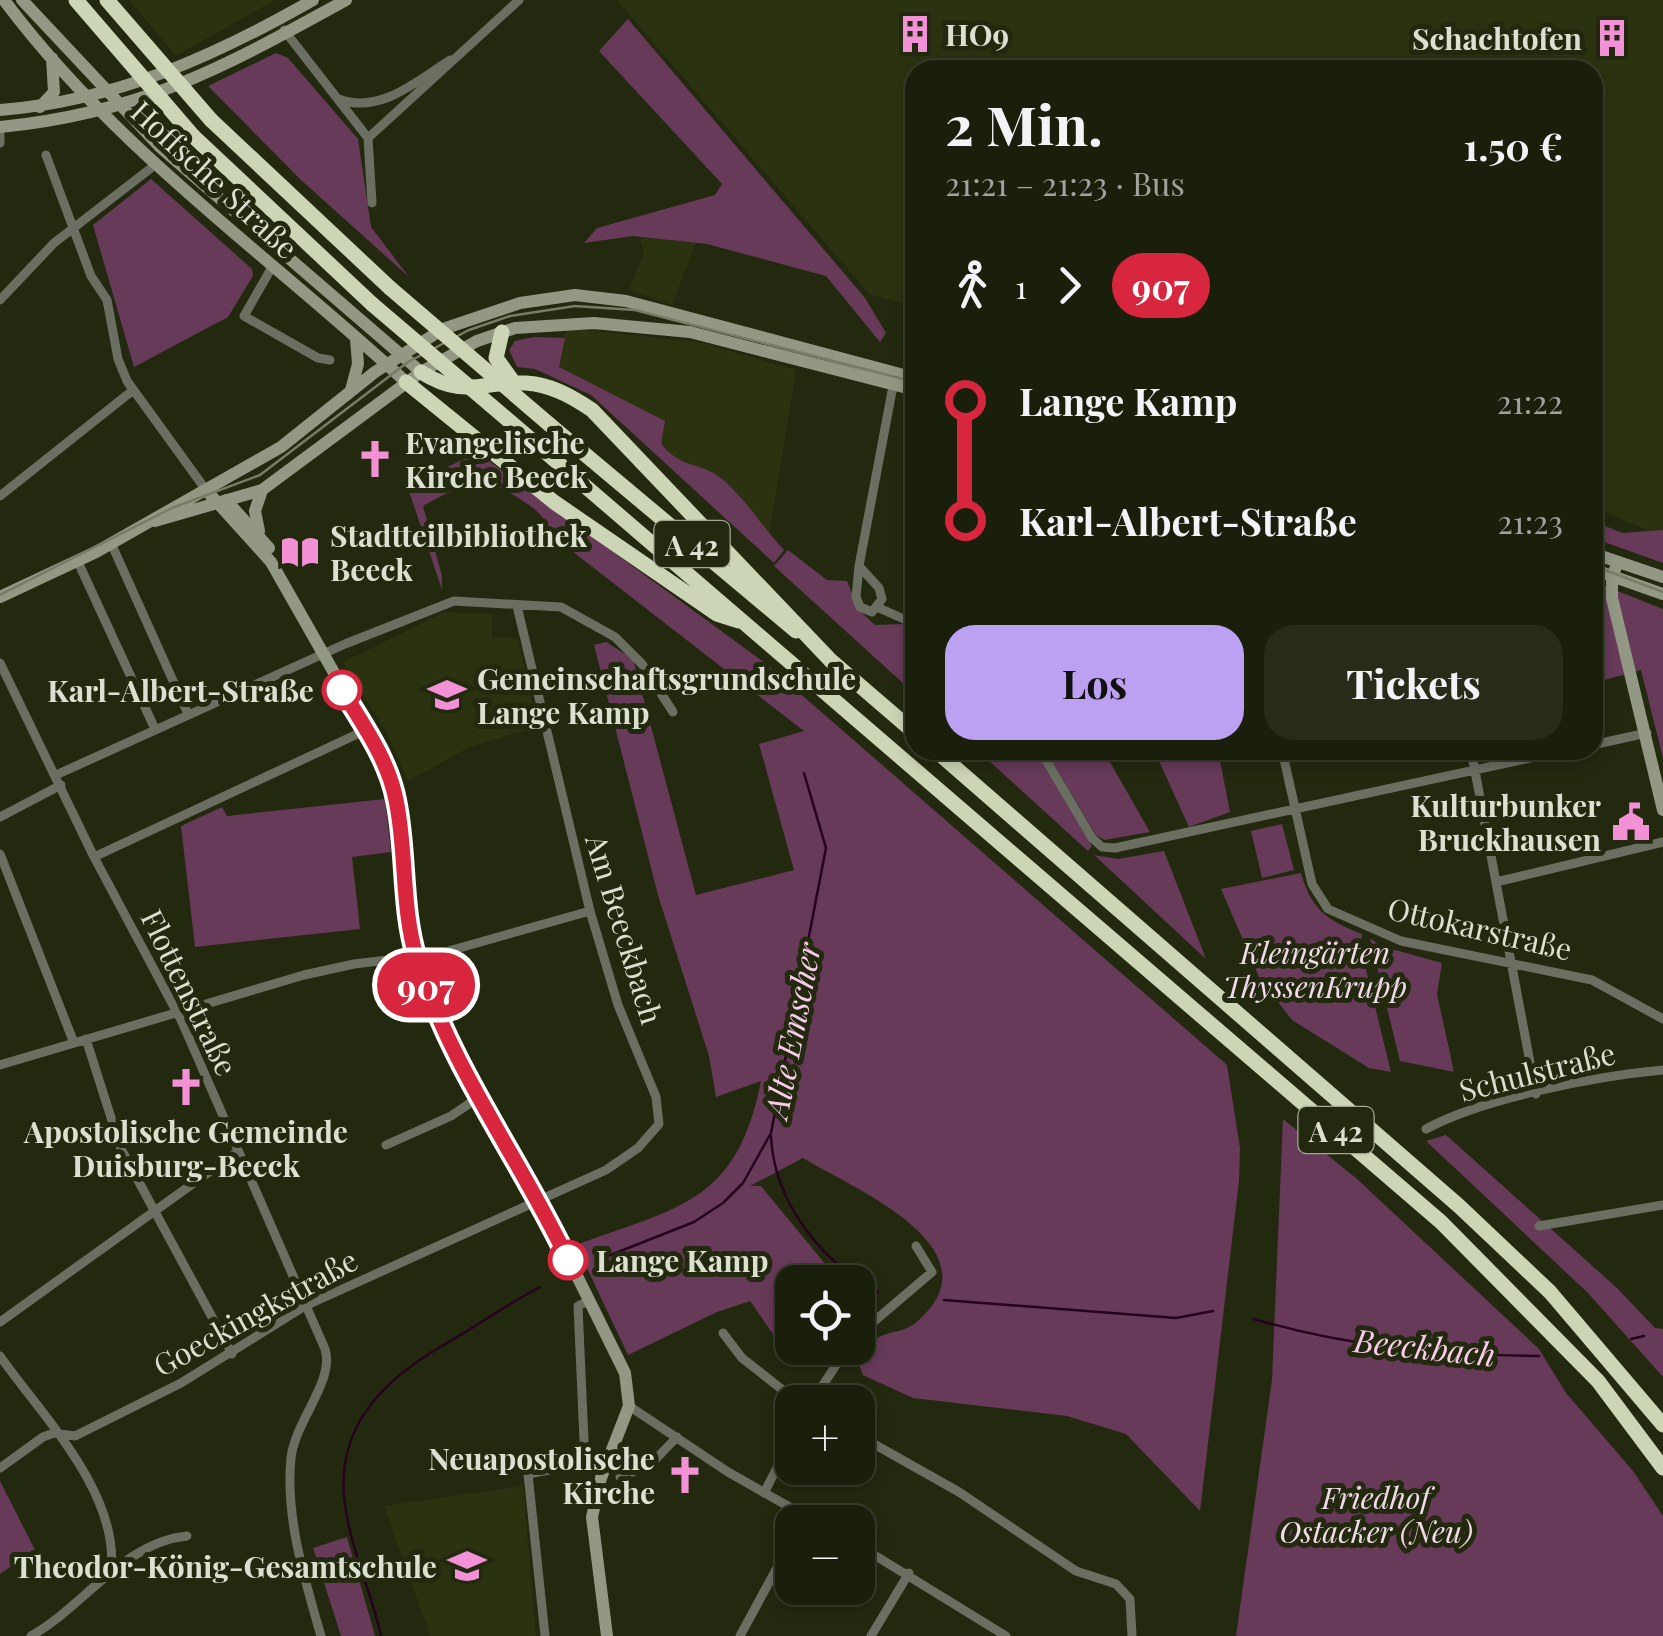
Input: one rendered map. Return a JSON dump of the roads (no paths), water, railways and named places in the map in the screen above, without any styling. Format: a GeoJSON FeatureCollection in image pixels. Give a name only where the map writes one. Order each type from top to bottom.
{"type":"FeatureCollection","features":[{"type":"Feature","properties":{"kind":"highway","name":"A 42"},"geometry":{"type":"LineString","coordinates":[[76,0],[193,136],[372,304],[905,760]]}},
{"type":"Feature","properties":{"kind":"highway","name":"A 42"},"geometry":{"type":"LineString","coordinates":[[107,0],[211,120],[390,288],[905,724]]}},
{"type":"Feature","properties":{"kind":"highway"},"geometry":{"type":"LineString","coordinates":[[502,332],[496,358],[514,383]]}},
{"type":"Feature","properties":{"kind":"highway"},"geometry":{"type":"LineString","coordinates":[[421,372],[449,388],[514,383],[566,393],[592,410],[834,664]]}},
{"type":"Feature","properties":{"kind":"highway"},"geometry":{"type":"LineString","coordinates":[[406,382],[554,502],[717,614],[747,624]]}},
{"type":"Feature","properties":{"kind":"highway","name":"A 42"},"geometry":{"type":"LineString","coordinates":[[905,760],[1442,1222],[1598,1381],[1663,1468]]}},
{"type":"Feature","properties":{"kind":"highway","name":"A 42"},"geometry":{"type":"LineString","coordinates":[[946,760],[1459,1206],[1550,1292],[1663,1424]]}},
{"type":"Feature","properties":{"kind":"street","name":"Hoffsche Straße"},"geometry":{"type":"LineString","coordinates":[[4,0],[52,58],[155,164],[406,382]]}},
{"type":"Feature","properties":{"kind":"street","name":"Hoffsche Straße"},"geometry":{"type":"LineString","coordinates":[[22,0],[160,147],[421,372]]}},
{"type":"Feature","properties":{"kind":"street"},"geometry":{"type":"LineString","coordinates":[[0,110],[108,94],[203,58],[313,0]]}},
{"type":"Feature","properties":{"kind":"street"},"geometry":{"type":"LineString","coordinates":[[0,143],[0,130],[121,108],[210,74],[346,0]]}},
{"type":"Feature","properties":{"kind":"street"},"geometry":{"type":"LineString","coordinates":[[368,138],[474,46],[519,0]]}},
{"type":"Feature","properties":{"kind":"street"},"geometry":{"type":"LineString","coordinates":[[277,19],[368,138],[372,203]]}},
{"type":"Feature","properties":{"kind":"street"},"geometry":{"type":"LineString","coordinates":[[335,98],[358,106],[392,96],[474,46]]}},
{"type":"Feature","properties":{"kind":"street"},"geometry":{"type":"LineString","coordinates":[[40,107],[54,92],[52,58]]}},
{"type":"Feature","properties":{"kind":"street"},"geometry":{"type":"LineString","coordinates":[[154,97],[150,116],[160,147]]}},
{"type":"Feature","properties":{"kind":"street"},"geometry":{"type":"LineString","coordinates":[[46,156],[91,276],[107,300],[118,359],[132,391],[206,490],[260,534]]}},
{"type":"Feature","properties":{"kind":"street"},"geometry":{"type":"LineString","coordinates":[[0,300],[54,243],[155,164]]}},
{"type":"Feature","properties":{"kind":"street"},"geometry":{"type":"LineString","coordinates":[[272,267],[244,316],[318,358],[330,360]]}},
{"type":"Feature","properties":{"kind":"street"},"geometry":{"type":"LineString","coordinates":[[0,597],[78,562],[281,447],[387,364],[468,317],[520,302],[576,295],[626,301],[905,385]]}},
{"type":"Feature","properties":{"kind":"street"},"geometry":{"type":"LineString","coordinates":[[147,524],[224,505],[262,490],[421,372],[502,332],[538,324],[594,323],[690,332],[894,380],[905,379]]}},
{"type":"Feature","properties":{"kind":"street"},"geometry":{"type":"LineString","coordinates":[[350,392],[358,364],[356,338]]}},
{"type":"Feature","properties":{"kind":"street"},"geometry":{"type":"LineString","coordinates":[[859,566],[879,588],[882,598],[879,608],[872,612],[860,607],[856,597],[859,566],[894,380]]}},
{"type":"Feature","properties":{"kind":"street"},"geometry":{"type":"LineString","coordinates":[[0,496],[132,391]]}},
{"type":"Feature","properties":{"kind":"street"},"geometry":{"type":"LineString","coordinates":[[262,490],[255,511],[260,534],[321,655],[382,757],[396,800],[417,958],[476,1099],[539,1198],[625,1372],[629,1406],[604,1469],[592,1517],[606,1636]]}},
{"type":"Feature","properties":{"kind":"street"},"geometry":{"type":"LineString","coordinates":[[224,505],[264,551],[287,586]]}},
{"type":"Feature","properties":{"kind":"street"},"geometry":{"type":"LineString","coordinates":[[111,544],[188,714]]}},
{"type":"Feature","properties":{"kind":"street"},"geometry":{"type":"LineString","coordinates":[[1603,557],[1663,578]]}},
{"type":"Feature","properties":{"kind":"street"},"geometry":{"type":"LineString","coordinates":[[78,562],[156,729]]}},
{"type":"Feature","properties":{"kind":"street"},"geometry":{"type":"LineString","coordinates":[[1618,562],[1612,576],[1612,598],[1663,810]]}},
{"type":"Feature","properties":{"kind":"street"},"geometry":{"type":"LineString","coordinates":[[1603,573],[1663,594]]}},
{"type":"Feature","properties":{"kind":"street"},"geometry":{"type":"LineString","coordinates":[[56,774],[440,603],[562,607],[615,637],[642,664],[674,712]]}},
{"type":"Feature","properties":{"kind":"street","name":"Am Beeckbach"},"geometry":{"type":"LineString","coordinates":[[517,606],[590,911],[618,1004],[656,1097],[659,1124],[638,1148],[606,1170],[539,1198]]}},
{"type":"Feature","properties":{"kind":"street"},"geometry":{"type":"LineString","coordinates":[[879,608],[905,620]]}},
{"type":"Feature","properties":{"kind":"street","name":"Flottenstraße"},"geometry":{"type":"LineString","coordinates":[[0,663],[174,1012],[306,1306],[328,1364],[294,1439],[291,1488],[301,1562],[321,1636]]}},
{"type":"Feature","properties":{"kind":"street"},"geometry":{"type":"LineString","coordinates":[[94,857],[366,730]]}},
{"type":"Feature","properties":{"kind":"street"},"geometry":{"type":"LineString","coordinates":[[1603,742],[1646,733]]}},
{"type":"Feature","properties":{"kind":"street"},"geometry":{"type":"LineString","coordinates":[[1046,760],[1102,847],[1115,848],[1518,760]]}},
{"type":"Feature","properties":{"kind":"street","name":"Ottokarstraße"},"geometry":{"type":"LineString","coordinates":[[1284,760],[1312,884],[1328,909],[1401,942],[1592,980],[1663,1019]]}},
{"type":"Feature","properties":{"kind":"street"},"geometry":{"type":"LineString","coordinates":[[1474,760],[1536,1094]]}},
{"type":"Feature","properties":{"kind":"street"},"geometry":{"type":"LineString","coordinates":[[0,816],[61,785]]}},
{"type":"Feature","properties":{"kind":"street"},"geometry":{"type":"LineString","coordinates":[[1496,882],[1663,842]]}},
{"type":"Feature","properties":{"kind":"street"},"geometry":{"type":"LineString","coordinates":[[0,854],[74,1043]]}},
{"type":"Feature","properties":{"kind":"street"},"geometry":{"type":"LineString","coordinates":[[0,1065],[174,1012],[354,964],[417,958],[590,911]]}},
{"type":"Feature","properties":{"kind":"street"},"geometry":{"type":"LineString","coordinates":[[86,1039],[122,1149],[232,1354]]}},
{"type":"Feature","properties":{"kind":"street","name":"Schulstraße"},"geometry":{"type":"LineString","coordinates":[[1426,1128],[1443,1119],[1536,1094],[1625,1074],[1663,1070]]}},
{"type":"Feature","properties":{"kind":"street"},"geometry":{"type":"LineString","coordinates":[[386,1145],[451,1116],[476,1099]]}},
{"type":"Feature","properties":{"kind":"street"},"geometry":{"type":"LineString","coordinates":[[0,1322],[238,1152]]}},
{"type":"Feature","properties":{"kind":"street","name":"Goeckingkstraße"},"geometry":{"type":"LineString","coordinates":[[0,1468],[54,1432],[75,1436],[232,1354],[306,1306],[539,1198]]}},
{"type":"Feature","properties":{"kind":"street"},"geometry":{"type":"LineString","coordinates":[[1539,1226],[1663,1205]]}},
{"type":"Feature","properties":{"kind":"street"},"geometry":{"type":"LineString","coordinates":[[875,1321],[932,1272],[916,1246]]}},
{"type":"Feature","properties":{"kind":"street"},"geometry":{"type":"LineString","coordinates":[[585,1463],[578,1306],[588,1301]]}},
{"type":"Feature","properties":{"kind":"street"},"geometry":{"type":"LineString","coordinates":[[723,1333],[742,1358],[776,1385]]}},
{"type":"Feature","properties":{"kind":"street"},"geometry":{"type":"LineString","coordinates":[[0,1356],[99,1504],[110,1540],[111,1572]]}},
{"type":"Feature","properties":{"kind":"street"},"geometry":{"type":"LineString","coordinates":[[629,1406],[781,1505]]}},
{"type":"Feature","properties":{"kind":"street"},"geometry":{"type":"LineString","coordinates":[[620,1478],[651,1464],[677,1437]]}},
{"type":"Feature","properties":{"kind":"street"},"geometry":{"type":"LineString","coordinates":[[875,1445],[959,1492],[1076,1571],[1124,1590],[1134,1613],[1132,1636]]}},
{"type":"Feature","properties":{"kind":"street"},"geometry":{"type":"LineString","coordinates":[[545,1636],[528,1474],[585,1463],[604,1469]]}},
{"type":"Feature","properties":{"kind":"street"},"geometry":{"type":"LineString","coordinates":[[764,1494],[775,1472]]}},
{"type":"Feature","properties":{"kind":"street"},"geometry":{"type":"LineString","coordinates":[[31,1636],[111,1572],[166,1539],[186,1536]]}},
{"type":"Feature","properties":{"kind":"street"},"geometry":{"type":"LineString","coordinates":[[875,1554],[1006,1636]]}},
{"type":"Feature","properties":{"kind":"street"},"geometry":{"type":"LineString","coordinates":[[740,1636],[775,1571]]}},
{"type":"Feature","properties":{"kind":"street"},"geometry":{"type":"LineString","coordinates":[[870,1636],[909,1573]]}},
{"type":"Feature","properties":{"kind":"waterway","name":"Alte Emscher"},"geometry":{"type":"LineString","coordinates":[[603,1258],[694,1222],[723,1203],[743,1183],[771,1133],[826,848],[804,773]]}},
{"type":"Feature","properties":{"kind":"waterway","name":"Beeckbach"},"geometry":{"type":"LineString","coordinates":[[771,1136],[781,1184],[804,1228],[838,1264],[878,1292]]}},
{"type":"Feature","properties":{"kind":"waterway","name":"Alte Emscher"},"geometry":{"type":"LineString","coordinates":[[381,1636],[350,1531],[344,1496],[344,1470],[357,1426],[369,1406],[402,1373],[540,1287]]}},
{"type":"Feature","properties":{"kind":"waterway","name":"Beeckbach"},"geometry":{"type":"LineString","coordinates":[[944,1300],[1176,1318],[1213,1311]]}},
{"type":"Feature","properties":{"kind":"waterway","name":"Beeckbach"},"geometry":{"type":"LineString","coordinates":[[1254,1319],[1395,1348],[1539,1356]]}},
{"type":"Feature","properties":{"kind":"waterway","name":"Beeckbach"},"geometry":{"type":"LineString","coordinates":[[1631,1339],[1644,1336]]}},
{"type":"Feature","properties":{"kind":"tram line"},"geometry":{"type":"LineString","coordinates":[[0,595],[172,508],[260,475],[408,362],[469,330],[510,316],[575,306],[635,310],[905,379]]}},
{"type":"Feature","properties":{"kind":"tram line"},"geometry":{"type":"LineString","coordinates":[[1603,569],[1663,592]]}},
{"type":"Feature","properties":{"kind":"place","name":"HO9"},"geometry":{"type":"Point","coordinates":[915,34]}},
{"type":"Feature","properties":{"kind":"place","name":"Schachtofen"},"geometry":{"type":"Point","coordinates":[1612,38]}},
{"type":"Feature","properties":{"kind":"place","name":"Evangelische Kirche Beeck"},"geometry":{"type":"Point","coordinates":[375,459]}},
{"type":"Feature","properties":{"kind":"place","name":"Stadtteilbibliothek Beeck"},"geometry":{"type":"Point","coordinates":[300,552]}},
{"type":"Feature","properties":{"kind":"place","name":"Karl-Albert-Straße"},"geometry":{"type":"Point","coordinates":[342,690]}},
{"type":"Feature","properties":{"kind":"place","name":"Gemeinschaftsgrundschule Lange Kamp"},"geometry":{"type":"Point","coordinates":[447,695]}},
{"type":"Feature","properties":{"kind":"place","name":"Kulturbunker Bruckhausen"},"geometry":{"type":"Point","coordinates":[1631,822]}},
{"type":"Feature","properties":{"kind":"place","name":"Apostolische Gemeinde Duisburg-Beeck"},"geometry":{"type":"Point","coordinates":[186,1087]}},
{"type":"Feature","properties":{"kind":"place","name":"Lange Kamp"},"geometry":{"type":"Point","coordinates":[568,1260]}},
{"type":"Feature","properties":{"kind":"place","name":"Neuapostolische Kirche"},"geometry":{"type":"Point","coordinates":[685,1475]}},
{"type":"Feature","properties":{"kind":"place","name":"Theodor-König-Gesamtschule"},"geometry":{"type":"Point","coordinates":[467,1566]}},
{"type":"Feature","properties":{"kind":"park label","name":"Kleingärten ThyssenKrupp"},"geometry":{"type":"Point","coordinates":[1315,969]}},
{"type":"Feature","properties":{"kind":"park label","name":"Friedhof Ostacker (Neu)"},"geometry":{"type":"Point","coordinates":[1376,1514]}}]}
